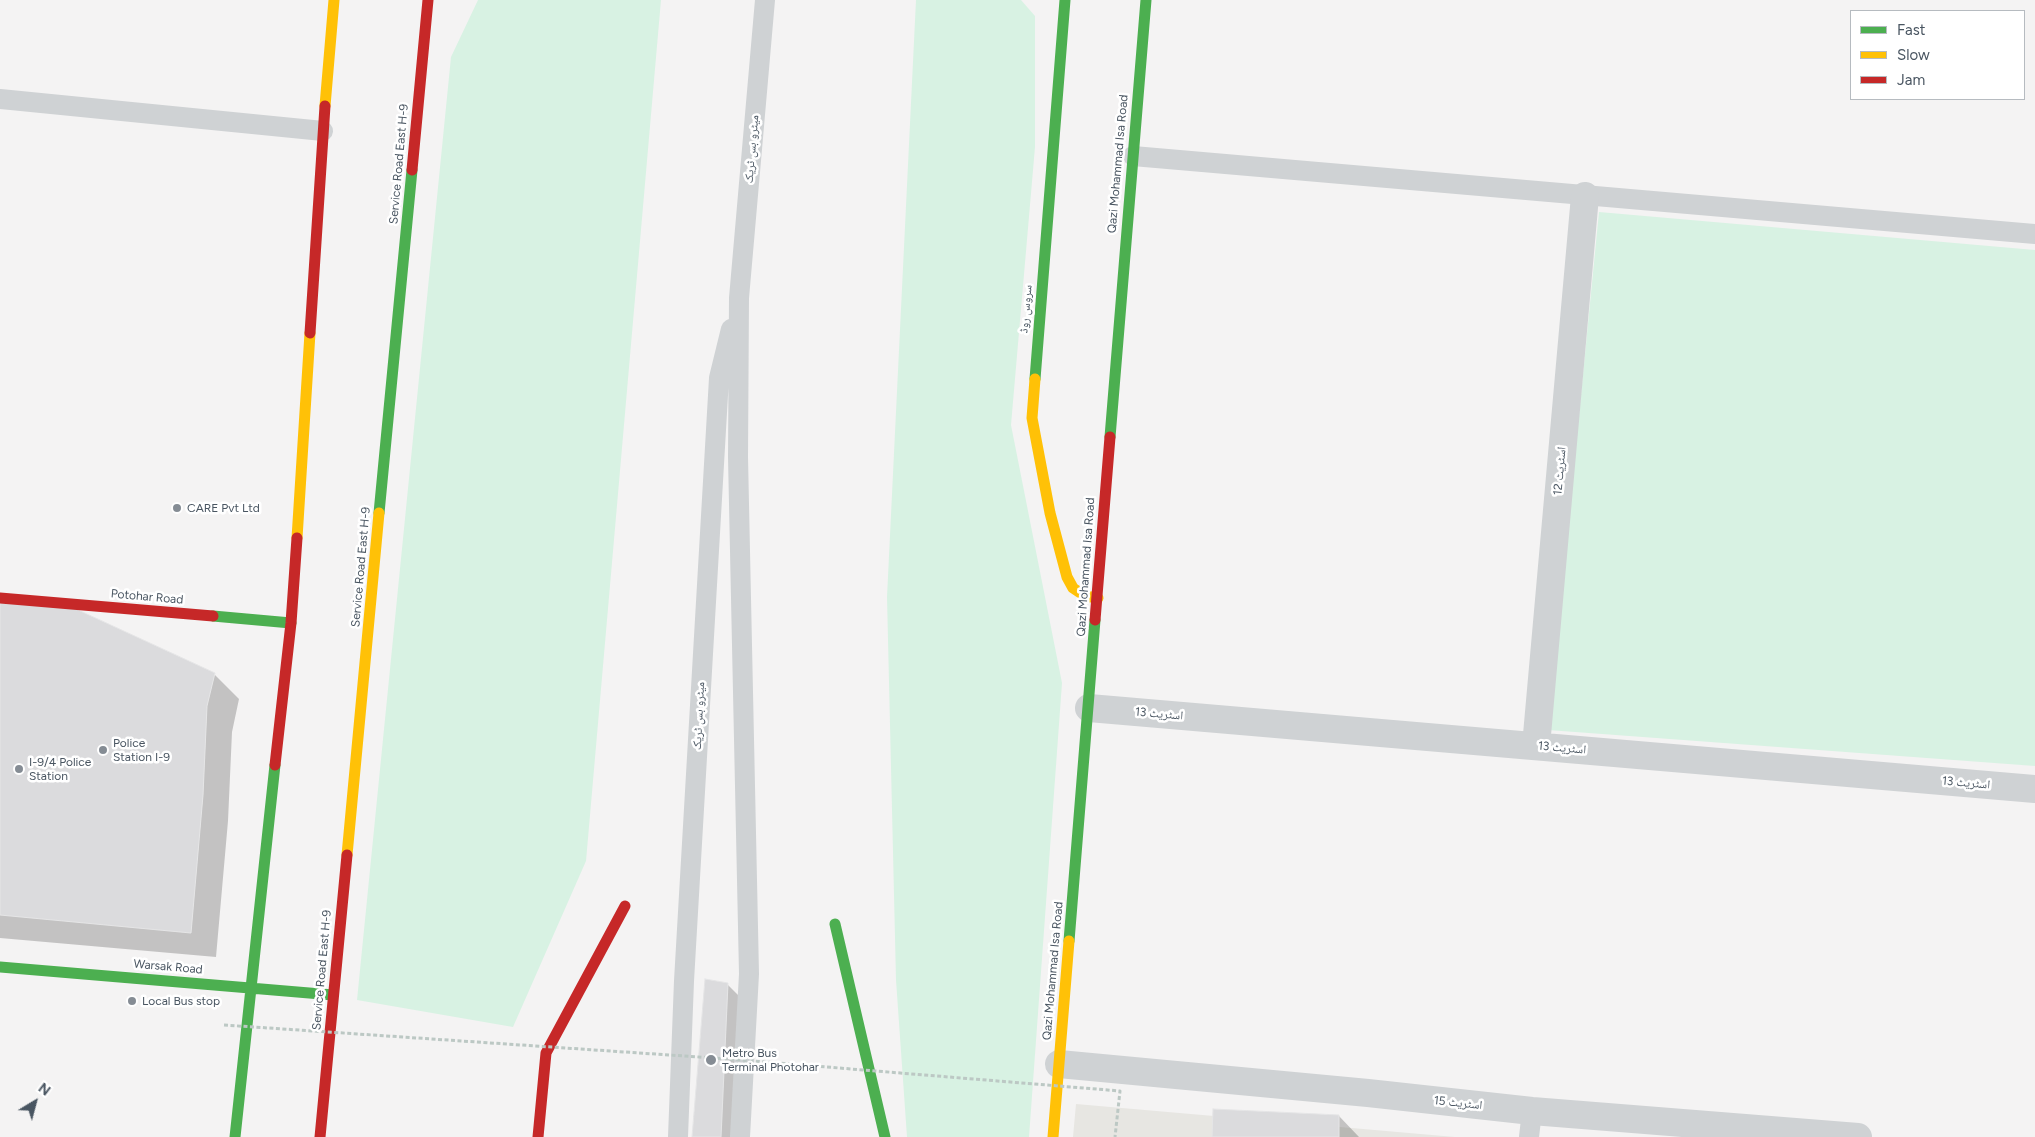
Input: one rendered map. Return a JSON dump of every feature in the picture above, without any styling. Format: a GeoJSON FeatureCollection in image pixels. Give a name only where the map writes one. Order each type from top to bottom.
{"type":"FeatureCollection","features":[{"type":"Feature","properties":{"kind":"main road"},"geometry":{"type":"LineString","coordinates":[[235,1137],[291,623],[323,131],[334,0]]}},
{"type":"Feature","properties":{"kind":"main road","name":"Service Road East H-9"},"geometry":{"type":"LineString","coordinates":[[320,1137],[428,0]]}},
{"type":"Feature","properties":{"kind":"main road","name":"سروس روڈ"},"geometry":{"type":"LineString","coordinates":[[1065,0],[1032,418],[1050,513],[1067,577],[1073,588],[1085,596],[1098,598]]}},
{"type":"Feature","properties":{"kind":"main road","name":"Qazi Mohammad Isa Road"},"geometry":{"type":"LineString","coordinates":[[1053,1137],[1146,0]]}},
{"type":"Feature","properties":{"kind":"main road"},"geometry":{"type":"LineString","coordinates":[[424,56],[438,9]]}},
{"type":"Feature","properties":{"kind":"main road","name":"Potohar Road"},"geometry":{"type":"LineString","coordinates":[[0,598],[291,623]]}},
{"type":"Feature","properties":{"kind":"main road"},"geometry":{"type":"LineString","coordinates":[[538,1137],[546,1052],[624,906]]}},
{"type":"Feature","properties":{"kind":"main road"},"geometry":{"type":"LineString","coordinates":[[835,924],[885,1137]]}},
{"type":"Feature","properties":{"kind":"main road","name":"Warsak Road"},"geometry":{"type":"LineString","coordinates":[[0,967],[333,995]]}},
{"type":"Feature","properties":{"kind":"street","name":"اسٹریٹ 12"},"geometry":{"type":"LineString","coordinates":[[1536,746],[1585,196]]}},
{"type":"Feature","properties":{"kind":"street","name":"اسٹریٹ 13"},"geometry":{"type":"LineString","coordinates":[[1089,708],[2035,789]]}},
{"type":"Feature","properties":{"kind":"street","name":"اسٹریٹ 15"},"geometry":{"type":"LineString","coordinates":[[1059,1064],[1368,1093],[1531,1124],[1858,1137]]}},
{"type":"Feature","properties":{"kind":"lane","name":"میٹرو بس ٹریک"},"geometry":{"type":"LineString","coordinates":[[740,1137],[748,974],[738,457],[739,298],[765,0]]}},
{"type":"Feature","properties":{"kind":"lane"},"geometry":{"type":"LineString","coordinates":[[0,99],[323,131]]}},
{"type":"Feature","properties":{"kind":"lane"},"geometry":{"type":"LineString","coordinates":[[1133,156],[2035,234]]}},
{"type":"Feature","properties":{"kind":"lane","name":"میٹرو بس ٹریک"},"geometry":{"type":"LineString","coordinates":[[678,1137],[684,981],[719,378],[739,298]]}},
{"type":"Feature","properties":{"kind":"path"},"geometry":{"type":"LineString","coordinates":[[224,1025],[729,1059],[1120,1091],[1115,1137]]}},
{"type":"Feature","properties":{"kind":"shaded area"},"geometry":{"type":"Polygon","coordinates":[[[1076,1104],[1455,1137],[1073,1137],[1076,1104]]]}},
{"type":"Feature","properties":{"kind":"green space"},"geometry":{"type":"Polygon","coordinates":[[[478,0],[661,0],[586,861],[513,1027],[357,1000],[451,57],[478,0]]]}},
{"type":"Feature","properties":{"kind":"green space"},"geometry":{"type":"Polygon","coordinates":[[[916,0],[1021,0],[1035,16],[1035,147],[1011,425],[1062,683],[1029,1137],[907,1137],[896,980],[887,597],[916,0]]]}},
{"type":"Feature","properties":{"kind":"green space"},"geometry":{"type":"Polygon","coordinates":[[[1599,212],[2035,250],[2035,766],[1548,730],[1599,212]]]}},
{"type":"Feature","properties":{"kind":"building","name":"Police Station I-9"},"geometry":{"type":"Polygon","coordinates":[[[0,598],[63,603],[215,673],[207,706],[203,795],[191,933],[0,915],[0,598]]]}},
{"type":"Feature","properties":{"kind":"building","name":"Metro Bus Terminal Photohar"},"geometry":{"type":"Polygon","coordinates":[[[705,979],[728,983],[721,1137],[692,1137],[705,979]]]}},
{"type":"Feature","properties":{"kind":"building"},"geometry":{"type":"Polygon","coordinates":[[[1213,1109],[1339,1115],[1339,1137],[1212,1137],[1213,1109]]]}},
{"type":"Feature","properties":{"kind":"traffic: fast"},"geometry":{"type":"LineString","coordinates":[[1035,379],[1065,0]]}},
{"type":"Feature","properties":{"kind":"traffic: fast"},"geometry":{"type":"LineString","coordinates":[[1110,437],[1146,0]]}},
{"type":"Feature","properties":{"kind":"traffic: fast"},"geometry":{"type":"LineString","coordinates":[[379,513],[412,170]]}},
{"type":"Feature","properties":{"kind":"traffic: fast"},"geometry":{"type":"LineString","coordinates":[[213,616],[291,623]]}},
{"type":"Feature","properties":{"kind":"traffic: fast"},"geometry":{"type":"LineString","coordinates":[[1069,941],[1095,620]]}},
{"type":"Feature","properties":{"kind":"traffic: fast"},"geometry":{"type":"LineString","coordinates":[[235,1137],[275,765]]}},
{"type":"Feature","properties":{"kind":"traffic: fast"},"geometry":{"type":"LineString","coordinates":[[835,924],[885,1137]]}},
{"type":"Feature","properties":{"kind":"traffic: fast"},"geometry":{"type":"LineString","coordinates":[[0,967],[333,995]]}},
{"type":"Feature","properties":{"kind":"traffic: slow"},"geometry":{"type":"LineString","coordinates":[[325,106],[334,0]]}},
{"type":"Feature","properties":{"kind":"traffic: slow"},"geometry":{"type":"LineString","coordinates":[[297,538],[310,333]]}},
{"type":"Feature","properties":{"kind":"traffic: slow"},"geometry":{"type":"LineString","coordinates":[[1035,379],[1032,418],[1050,513],[1067,577],[1073,588],[1085,596],[1098,598]]}},
{"type":"Feature","properties":{"kind":"traffic: slow"},"geometry":{"type":"LineString","coordinates":[[347,855],[379,513]]}},
{"type":"Feature","properties":{"kind":"traffic: slow"},"geometry":{"type":"LineString","coordinates":[[1053,1137],[1069,941]]}},
{"type":"Feature","properties":{"kind":"traffic: jam"},"geometry":{"type":"LineString","coordinates":[[412,170],[428,0]]}},
{"type":"Feature","properties":{"kind":"traffic: jam"},"geometry":{"type":"LineString","coordinates":[[310,333],[325,106]]}},
{"type":"Feature","properties":{"kind":"traffic: jam"},"geometry":{"type":"LineString","coordinates":[[1095,620],[1110,437]]}},
{"type":"Feature","properties":{"kind":"traffic: jam"},"geometry":{"type":"LineString","coordinates":[[275,765],[291,623],[297,538]]}},
{"type":"Feature","properties":{"kind":"traffic: jam"},"geometry":{"type":"LineString","coordinates":[[0,598],[213,616]]}},
{"type":"Feature","properties":{"kind":"traffic: jam"},"geometry":{"type":"LineString","coordinates":[[320,1137],[347,855]]}},
{"type":"Feature","properties":{"kind":"traffic: jam"},"geometry":{"type":"LineString","coordinates":[[538,1137],[546,1053],[625,906]]}},
{"type":"Feature","properties":{"kind":"place","name":"CARE Pvt Ltd"},"geometry":{"type":"Point","coordinates":[177,508]}},
{"type":"Feature","properties":{"kind":"place","name":"Police Station I-9"},"geometry":{"type":"Point","coordinates":[103,750]}},
{"type":"Feature","properties":{"kind":"place","name":"I-9/4 Police Station"},"geometry":{"type":"Point","coordinates":[19,769]}},
{"type":"Feature","properties":{"kind":"place","name":"Local Bus stop"},"geometry":{"type":"Point","coordinates":[132,1001]}},
{"type":"Feature","properties":{"kind":"place","name":"Metro Bus Terminal Photohar"},"geometry":{"type":"Point","coordinates":[711,1060]}}]}
